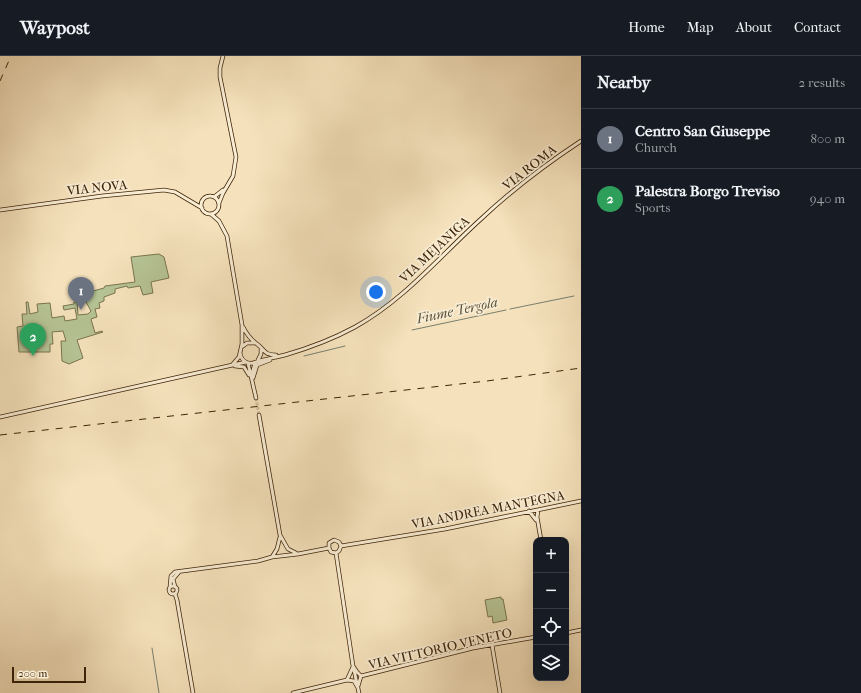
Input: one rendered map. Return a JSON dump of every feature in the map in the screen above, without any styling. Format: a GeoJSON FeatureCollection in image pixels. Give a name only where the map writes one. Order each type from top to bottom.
{"type":"FeatureCollection","features":[{"type":"Feature","properties":{"kind":"main road","name":"VIA NOVA"},"geometry":{"type":"LineString","coordinates":[[221,225],[218,211],[219,203],[233,176],[236,166],[236,157],[220,77],[220,68],[223,56]]}},
{"type":"Feature","properties":{"kind":"main road","name":"VIA ROMA"},"geometry":{"type":"LineString","coordinates":[[490,211],[535,173],[581,141]]}},
{"type":"Feature","properties":{"kind":"main road"},"geometry":{"type":"LineString","coordinates":[[194,203],[203,201],[206,198],[214,197],[226,188]]}},
{"type":"Feature","properties":{"kind":"main road","name":"VIA NOVA"},"geometry":{"type":"LineString","coordinates":[[0,210],[95,197],[164,190],[175,192],[202,208],[206,213],[211,214],[221,225],[227,236],[242,325],[242,348]]}},
{"type":"Feature","properties":{"kind":"main road"},"geometry":{"type":"LineString","coordinates":[[214,197],[219,203]]}},
{"type":"Feature","properties":{"kind":"main road"},"geometry":{"type":"LineString","coordinates":[[202,208],[203,201]]}},
{"type":"Feature","properties":{"kind":"main road"},"geometry":{"type":"LineString","coordinates":[[211,214],[218,211]]}},
{"type":"Feature","properties":{"kind":"main road","name":"VIA MEJANIGA"},"geometry":{"type":"LineString","coordinates":[[0,417],[247,362],[256,362],[285,355],[337,336],[356,327],[394,300],[422,276],[490,211]]}},
{"type":"Feature","properties":{"kind":"main road","name":"VIA NOVA"},"geometry":{"type":"LineString","coordinates":[[242,325],[248,337],[254,343]]}},
{"type":"Feature","properties":{"kind":"main road"},"geometry":{"type":"LineString","coordinates":[[226,367],[238,360],[242,348],[247,343],[254,343]]}},
{"type":"Feature","properties":{"kind":"main road","name":"VIA MEJANIGA"},"geometry":{"type":"LineString","coordinates":[[254,343],[269,355],[285,355]]}},
{"type":"Feature","properties":{"kind":"main road"},"geometry":{"type":"LineString","coordinates":[[256,398],[252,378],[256,362],[261,354],[261,349]]}},
{"type":"Feature","properties":{"kind":"main road"},"geometry":{"type":"LineString","coordinates":[[240,353],[242,358],[247,362],[252,378]]}},
{"type":"Feature","properties":{"kind":"main road","name":"VIA MEJANIGA"},"geometry":{"type":"LineString","coordinates":[[252,378],[257,365],[278,356]]}},
{"type":"Feature","properties":{"kind":"main road"},"geometry":{"type":"LineString","coordinates":[[233,366],[244,367],[252,378]]}},
{"type":"Feature","properties":{"kind":"main road"},"geometry":{"type":"LineString","coordinates":[[259,415],[280,535],[287,548],[287,555]]}},
{"type":"Feature","properties":{"kind":"main road","name":"VIA ANDREA MANTEGNA"},"geometry":{"type":"LineString","coordinates":[[341,546],[445,529],[529,511],[536,512],[581,501]]}},
{"type":"Feature","properties":{"kind":"main road"},"geometry":{"type":"LineString","coordinates":[[529,511],[536,512],[540,537]]}},
{"type":"Feature","properties":{"kind":"main road"},"geometry":{"type":"LineString","coordinates":[[272,557],[277,549],[280,535]]}},
{"type":"Feature","properties":{"kind":"main road"},"geometry":{"type":"LineString","coordinates":[[329,548],[330,543],[334,540],[339,542],[341,546],[340,550],[336,553]]}},
{"type":"Feature","properties":{"kind":"main road"},"geometry":{"type":"LineString","coordinates":[[278,545],[284,545],[298,554]]}},
{"type":"Feature","properties":{"kind":"main road"},"geometry":{"type":"LineString","coordinates":[[329,548],[331,552],[336,553]]}},
{"type":"Feature","properties":{"kind":"main road"},"geometry":{"type":"LineString","coordinates":[[175,594],[170,592],[170,581],[173,576],[179,572],[258,561],[282,555],[298,554],[329,548]]}},
{"type":"Feature","properties":{"kind":"main road"},"geometry":{"type":"LineString","coordinates":[[277,549],[278,553],[282,555]]}},
{"type":"Feature","properties":{"kind":"main road"},"geometry":{"type":"LineString","coordinates":[[336,553],[353,666],[359,693]]}},
{"type":"Feature","properties":{"kind":"main road"},"geometry":{"type":"LineString","coordinates":[[173,576],[173,582],[177,590],[175,594],[193,693]]}},
{"type":"Feature","properties":{"kind":"main road"},"geometry":{"type":"LineString","coordinates":[[170,587],[175,586]]}},
{"type":"Feature","properties":{"kind":"main road"},"geometry":{"type":"LineString","coordinates":[[569,632],[581,630]]}},
{"type":"Feature","properties":{"kind":"main road","name":"VIA VITTORIO VENETO"},"geometry":{"type":"LineString","coordinates":[[358,688],[362,676],[473,648],[533,638]]}},
{"type":"Feature","properties":{"kind":"main road"},"geometry":{"type":"LineString","coordinates":[[492,645],[500,693]]}},
{"type":"Feature","properties":{"kind":"main road"},"geometry":{"type":"LineString","coordinates":[[353,666],[356,672],[362,676]]}},
{"type":"Feature","properties":{"kind":"main road"},"geometry":{"type":"LineString","coordinates":[[347,680],[353,666]]}},
{"type":"Feature","properties":{"kind":"main road"},"geometry":{"type":"LineString","coordinates":[[293,693],[347,680],[354,681],[358,688]]}},
{"type":"Feature","properties":{"kind":"main road"},"geometry":{"type":"LineString","coordinates":[[315,688],[316,693]]}},
{"type":"Feature","properties":{"kind":"green space"},"geometry":{"type":"Polygon","coordinates":[[[159,254],[164,257],[169,278],[151,282],[153,293],[143,295],[140,286],[128,288],[127,286],[115,289],[115,293],[104,297],[104,301],[99,303],[100,308],[95,309],[97,317],[91,319],[95,333],[103,332],[77,340],[83,358],[69,364],[62,361],[61,341],[66,341],[63,331],[52,332],[53,344],[50,344],[50,352],[19,352],[17,327],[23,326],[22,314],[27,314],[26,302],[28,302],[30,314],[38,312],[37,304],[50,303],[52,318],[64,316],[65,321],[77,319],[75,308],[64,310],[63,306],[77,302],[78,315],[88,314],[91,311],[86,302],[81,303],[80,292],[93,291],[104,288],[105,286],[135,282],[131,257],[159,254]]]}},
{"type":"Feature","properties":{"kind":"green space"},"geometry":{"type":"Polygon","coordinates":[[[501,597],[501,599],[503,599],[507,620],[493,623],[492,616],[488,617],[485,600],[501,597]]]}},
{"type":"Feature","properties":{"kind":"waterway","name":"Fiume Tergola"},"geometry":{"type":"LineString","coordinates":[[510,309],[574,296]]}},
{"type":"Feature","properties":{"kind":"waterway","name":"Fiume Tergola"},"geometry":{"type":"LineString","coordinates":[[412,330],[506,310]]}},
{"type":"Feature","properties":{"kind":"waterway","name":"Fiume Tergola"},"geometry":{"type":"LineString","coordinates":[[304,356],[345,346]]}},
{"type":"Feature","properties":{"kind":"waterway","name":"Fiume Tergola"},"geometry":{"type":"LineString","coordinates":[[152,648],[159,693]]}},
{"type":"Feature","properties":{"kind":"tunnel"},"geometry":{"type":"LineString","coordinates":[[256,398],[259,415]]}},
{"type":"Feature","properties":{"kind":"railway"},"geometry":{"type":"LineString","coordinates":[[0,81],[11,56]]}},
{"type":"Feature","properties":{"kind":"railway"},"geometry":{"type":"LineString","coordinates":[[0,435],[487,381],[581,368]]}},
{"type":"Feature","properties":{"kind":"place","name":"Centro San Giuseppe"},"geometry":{"type":"Point","coordinates":[81,310]}},
{"type":"Feature","properties":{"kind":"place","name":"Palestra Borgo Treviso"},"geometry":{"type":"Point","coordinates":[33,356]}}]}
